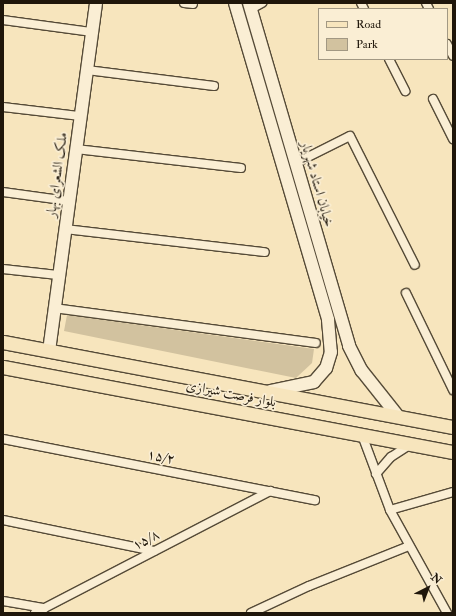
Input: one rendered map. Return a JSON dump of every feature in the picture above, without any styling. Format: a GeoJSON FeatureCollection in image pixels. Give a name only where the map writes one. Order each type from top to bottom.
{"type":"FeatureCollection","features":[{"type":"Feature","properties":{"kind":"main road","name":"بلوار فرصت شیرازی"},"geometry":{"type":"LineString","coordinates":[[3,342],[397,415],[453,427]]}},
{"type":"Feature","properties":{"kind":"main road","name":"بلوار فرصت شیرازی"},"geometry":{"type":"LineString","coordinates":[[3,367],[453,452]]}},
{"type":"Feature","properties":{"kind":"street","name":"ملک الشعرای بهار"},"geometry":{"type":"LineString","coordinates":[[49,351],[58,275],[96,3]]}},
{"type":"Feature","properties":{"kind":"street"},"geometry":{"type":"LineString","coordinates":[[184,3],[193,4]]}},
{"type":"Feature","properties":{"kind":"street","name":"خیابان استاد شهریار"},"geometry":{"type":"LineString","coordinates":[[235,3],[328,320],[331,352],[326,368],[314,382],[270,392]]}},
{"type":"Feature","properties":{"kind":"street"},"geometry":{"type":"LineString","coordinates":[[250,6],[262,3]]}},
{"type":"Feature","properties":{"kind":"street","name":"خیابان استاد شهریار"},"geometry":{"type":"LineString","coordinates":[[250,6],[296,163],[331,292],[349,346],[362,371],[397,415]]}},
{"type":"Feature","properties":{"kind":"street"},"geometry":{"type":"LineString","coordinates":[[3,20],[92,32]]}},
{"type":"Feature","properties":{"kind":"street"},"geometry":{"type":"LineString","coordinates":[[448,46],[453,56]]}},
{"type":"Feature","properties":{"kind":"street"},"geometry":{"type":"LineString","coordinates":[[390,60],[405,91]]}},
{"type":"Feature","properties":{"kind":"street"},"geometry":{"type":"LineString","coordinates":[[87,70],[214,86]]}},
{"type":"Feature","properties":{"kind":"street"},"geometry":{"type":"LineString","coordinates":[[433,99],[453,139]]}},
{"type":"Feature","properties":{"kind":"street"},"geometry":{"type":"LineString","coordinates":[[3,107],[80,116]]}},
{"type":"Feature","properties":{"kind":"street"},"geometry":{"type":"LineString","coordinates":[[296,163],[350,136],[415,265]]}},
{"type":"Feature","properties":{"kind":"street"},"geometry":{"type":"LineString","coordinates":[[76,149],[240,168]]}},
{"type":"Feature","properties":{"kind":"street"},"geometry":{"type":"LineString","coordinates":[[3,192],[69,200]]}},
{"type":"Feature","properties":{"kind":"street"},"geometry":{"type":"LineString","coordinates":[[65,229],[265,252]]}},
{"type":"Feature","properties":{"kind":"street"},"geometry":{"type":"LineString","coordinates":[[3,269],[58,275]]}},
{"type":"Feature","properties":{"kind":"street"},"geometry":{"type":"LineString","coordinates":[[406,293],[453,390]]}},
{"type":"Feature","properties":{"kind":"street"},"geometry":{"type":"LineString","coordinates":[[54,308],[316,343]]}},
{"type":"Feature","properties":{"kind":"street"},"geometry":{"type":"LineString","coordinates":[[362,435],[390,510],[447,613]]}},
{"type":"Feature","properties":{"kind":"street","name":"۱۵/۲"},"geometry":{"type":"LineString","coordinates":[[3,439],[315,500]]}},
{"type":"Feature","properties":{"kind":"street"},"geometry":{"type":"LineString","coordinates":[[376,474],[391,457],[411,444]]}},
{"type":"Feature","properties":{"kind":"street","name":"۱۵/۸"},"geometry":{"type":"LineString","coordinates":[[34,613],[270,491]]}},
{"type":"Feature","properties":{"kind":"street"},"geometry":{"type":"LineString","coordinates":[[390,510],[453,492]]}},
{"type":"Feature","properties":{"kind":"street"},"geometry":{"type":"LineString","coordinates":[[3,520],[154,551]]}},
{"type":"Feature","properties":{"kind":"street"},"geometry":{"type":"LineString","coordinates":[[251,613],[309,586],[409,546]]}},
{"type":"Feature","properties":{"kind":"street"},"geometry":{"type":"LineString","coordinates":[[3,601],[44,608]]}},
{"type":"Feature","properties":{"kind":"green space"},"geometry":{"type":"Polygon","coordinates":[[[67,315],[314,349],[312,363],[296,378],[64,331],[67,315]]]}}]}
